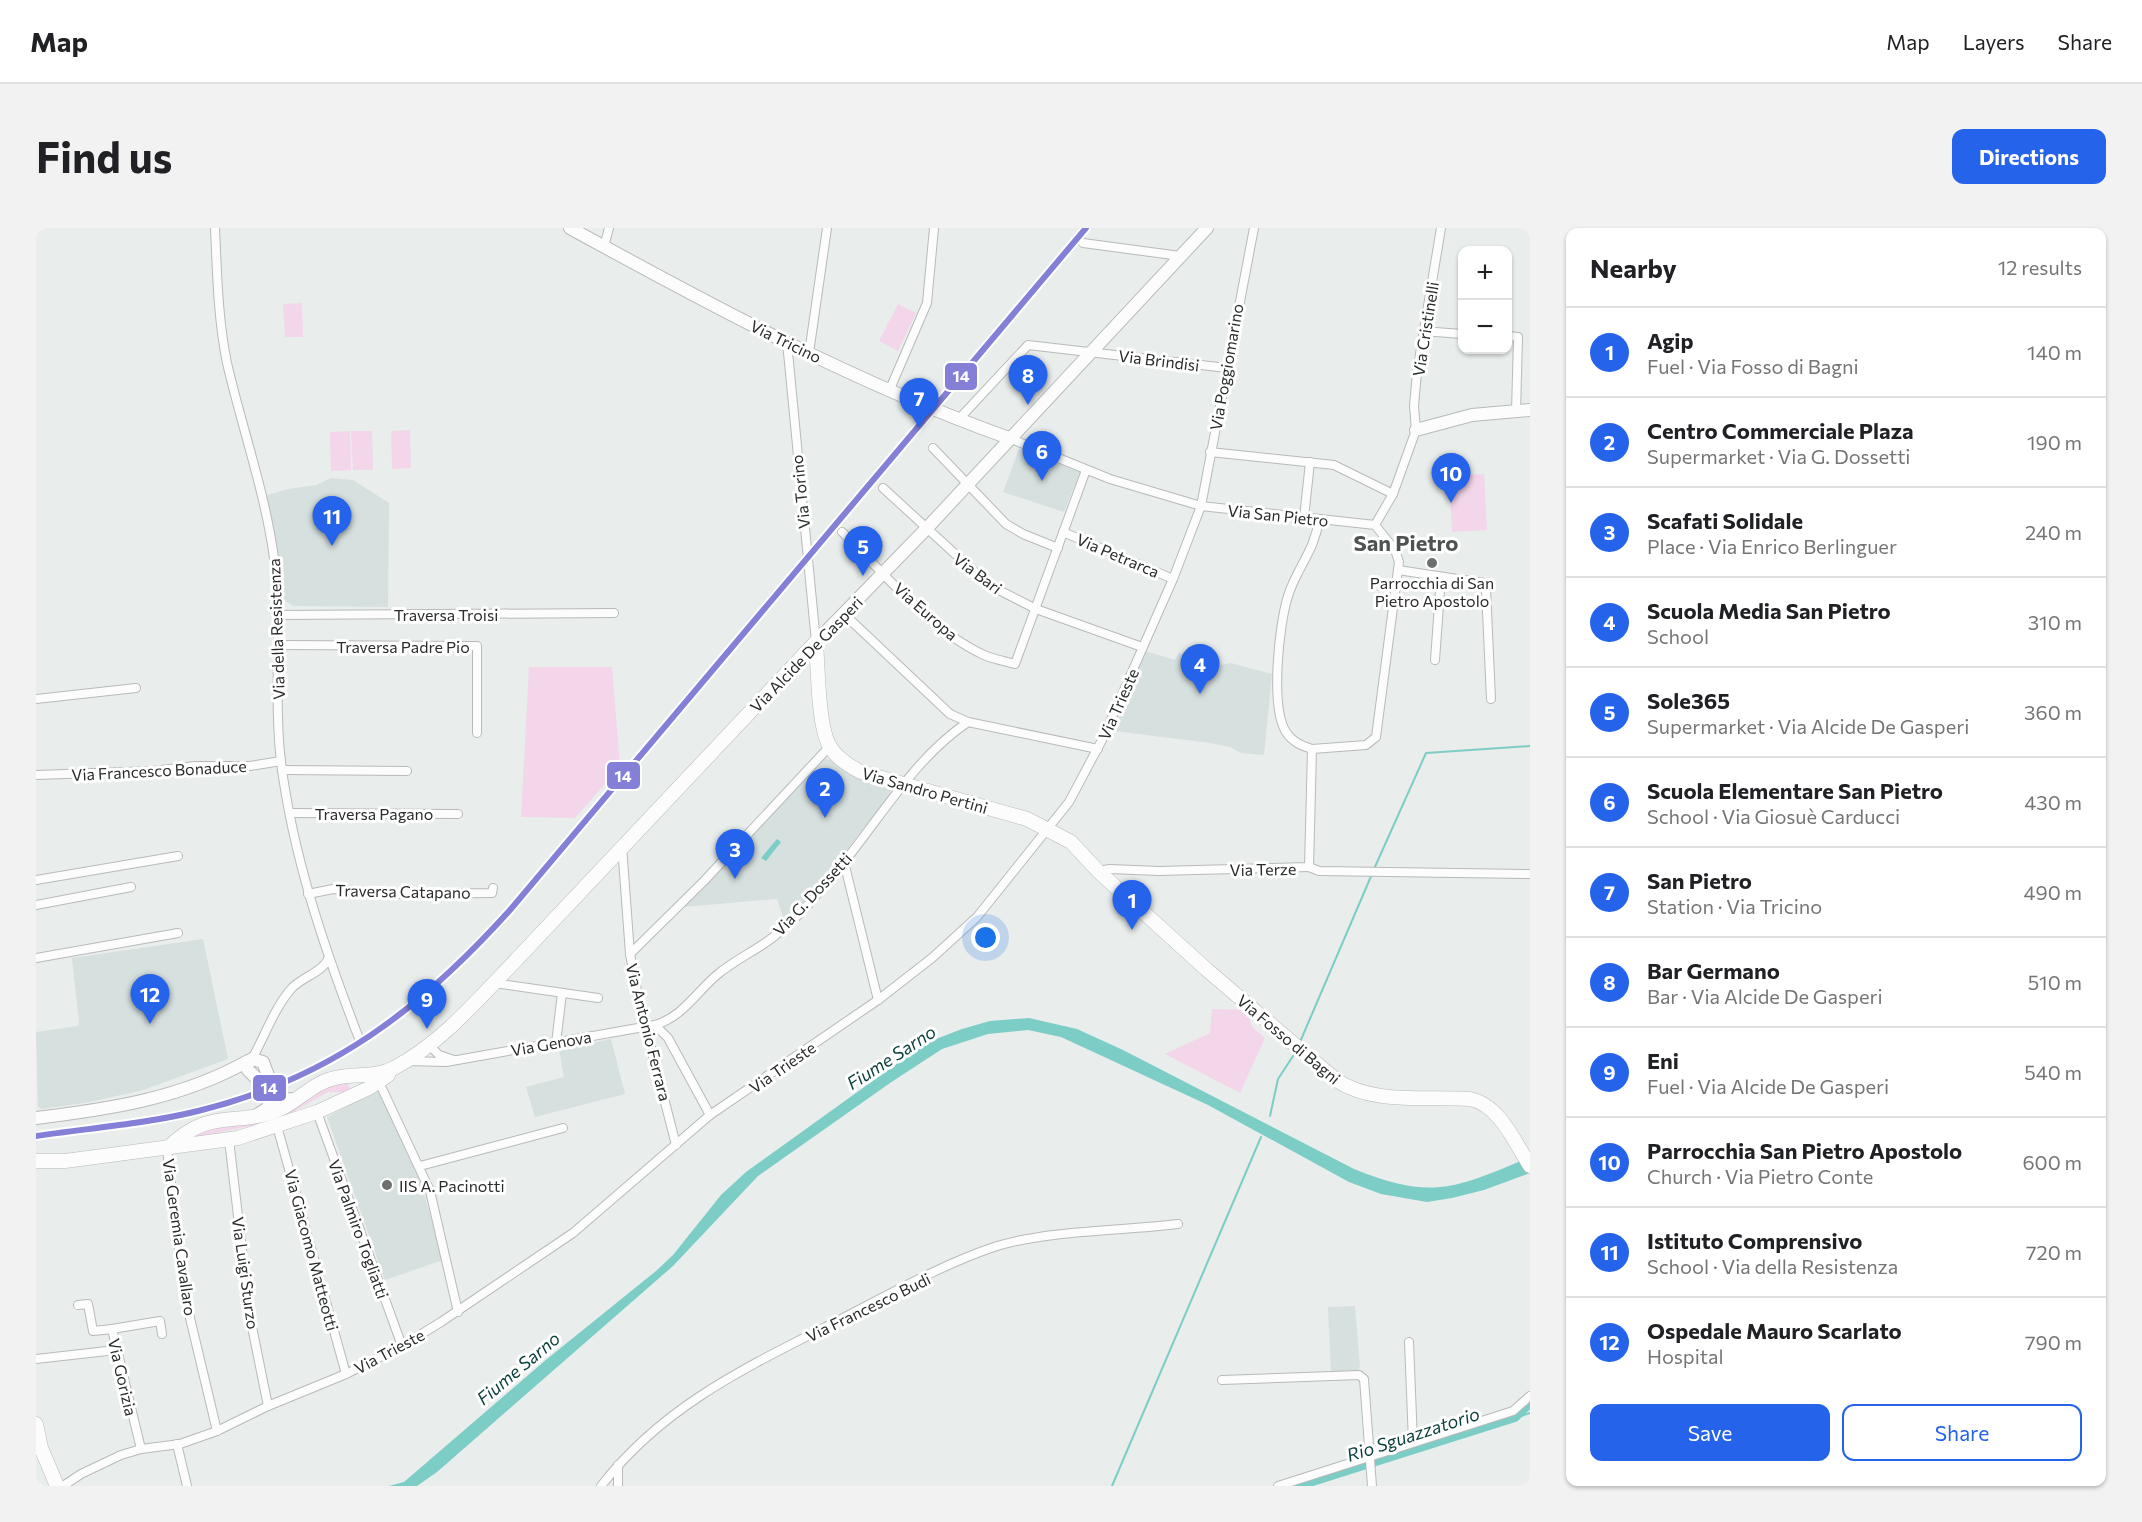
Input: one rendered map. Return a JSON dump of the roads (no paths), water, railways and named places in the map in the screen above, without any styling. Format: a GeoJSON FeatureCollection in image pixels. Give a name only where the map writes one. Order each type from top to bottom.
{"type":"FeatureCollection","features":[{"type":"Feature","properties":{"kind":"main road"},"geometry":{"type":"LineString","coordinates":[[816,642],[824,732],[830,746]]}},
{"type":"Feature","properties":{"kind":"main road","name":"Via Alcide De Gasperi"},"geometry":{"type":"LineString","coordinates":[[36,1166],[229,1140],[317,1112],[379,1082],[428,1044],[494,983],[816,642]]}},
{"type":"Feature","properties":{"kind":"main road","name":"Via Sandro Pertini"},"geometry":{"type":"LineString","coordinates":[[830,746],[842,760],[856,770],[1052,827]]}},
{"type":"Feature","properties":{"kind":"main road","name":"Via Fosso di Bagni"},"geometry":{"type":"LineString","coordinates":[[1052,827],[1071,842],[1098,871],[1336,1080],[1358,1092],[1478,1100],[1490,1107],[1530,1166]]}},
{"type":"Feature","properties":{"kind":"main road","name":"Via Alcide De Gasperi"},"geometry":{"type":"LineString","coordinates":[[167,1149],[192,1128],[209,1121],[256,1115],[285,1106],[328,1079],[367,1076],[399,1065]]}},
{"type":"Feature","properties":{"kind":"main road"},"geometry":{"type":"LineString","coordinates":[[344,1076],[356,1084],[348,1098]]}},
{"type":"Feature","properties":{"kind":"main road"},"geometry":{"type":"LineString","coordinates":[[192,1128],[187,1139],[196,1145]]}},
{"type":"Feature","properties":{"kind":"main road","name":"Via Alcide De Gasperi"},"geometry":{"type":"LineString","coordinates":[[36,1161],[65,1161]]}},
{"type":"Feature","properties":{"kind":"main road"},"geometry":{"type":"LineString","coordinates":[[36,1424],[41,1448],[57,1486]]}},
{"type":"Feature","properties":{"kind":"street","name":"Via della Resistenza"},"geometry":{"type":"LineString","coordinates":[[215,228],[227,362],[273,549],[282,766],[290,813],[308,894],[328,959],[358,1036]]}},
{"type":"Feature","properties":{"kind":"street","name":"Via Tricino"},"geometry":{"type":"LineString","coordinates":[[570,228],[787,342],[958,420],[1009,438]]}},
{"type":"Feature","properties":{"kind":"street"},"geometry":{"type":"LineString","coordinates":[[604,247],[609,228]]}},
{"type":"Feature","properties":{"kind":"street"},"geometry":{"type":"LineString","coordinates":[[810,353],[827,228]]}},
{"type":"Feature","properties":{"kind":"street"},"geometry":{"type":"LineString","coordinates":[[890,389],[927,303],[934,228]]}},
{"type":"Feature","properties":{"kind":"street","name":"Via Alcide De Gasperi"},"geometry":{"type":"LineString","coordinates":[[816,642],[927,528],[1207,228]]}},
{"type":"Feature","properties":{"kind":"street","name":"Via Poggiomarino"},"geometry":{"type":"LineString","coordinates":[[1201,506],[1254,228]]}},
{"type":"Feature","properties":{"kind":"street","name":"Via Cristinelli"},"geometry":{"type":"LineString","coordinates":[[1416,430],[1414,406],[1422,332],[1441,228]]}},
{"type":"Feature","properties":{"kind":"street"},"geometry":{"type":"LineString","coordinates":[[1083,243],[1180,256]]}},
{"type":"Feature","properties":{"kind":"street"},"geometry":{"type":"LineString","coordinates":[[1422,332],[1458,334]]}},
{"type":"Feature","properties":{"kind":"street"},"geometry":{"type":"LineString","coordinates":[[1512,336],[1518,337],[1516,412]]}},
{"type":"Feature","properties":{"kind":"street","name":"Via Torino"},"geometry":{"type":"LineString","coordinates":[[787,342],[816,642]]}},
{"type":"Feature","properties":{"kind":"street","name":"Via Brindisi"},"geometry":{"type":"LineString","coordinates":[[958,420],[1028,345],[1227,368]]}},
{"type":"Feature","properties":{"kind":"street"},"geometry":{"type":"LineString","coordinates":[[1319,519],[1312,549],[1288,595],[1277,694],[1279,715],[1286,733],[1293,741],[1312,749],[1366,745],[1376,737],[1395,577],[1398,570],[1395,550],[1375,525],[1393,494],[1416,430],[1472,415],[1530,410]]}},
{"type":"Feature","properties":{"kind":"street","name":"Via San Pietro"},"geometry":{"type":"LineString","coordinates":[[1009,438],[1086,470],[1201,506],[1375,525]]}},
{"type":"Feature","properties":{"kind":"street"},"geometry":{"type":"LineString","coordinates":[[933,448],[1006,524],[1023,534],[1058,548]]}},
{"type":"Feature","properties":{"kind":"street"},"geometry":{"type":"LineString","coordinates":[[1210,452],[1334,465],[1393,494]]}},
{"type":"Feature","properties":{"kind":"street"},"geometry":{"type":"LineString","coordinates":[[1304,518],[1310,462]]}},
{"type":"Feature","properties":{"kind":"street"},"geometry":{"type":"LineString","coordinates":[[1036,609],[1086,470]]}},
{"type":"Feature","properties":{"kind":"street","name":"Via Bari"},"geometry":{"type":"LineString","coordinates":[[883,488],[989,585],[1036,609],[1143,647]]}},
{"type":"Feature","properties":{"kind":"street","name":"Via Trieste"},"geometry":{"type":"LineString","coordinates":[[63,1486],[106,1461],[141,1449],[177,1444],[217,1431],[268,1406],[346,1374],[402,1346],[458,1312],[573,1233],[710,1115],[878,1000],[932,958],[977,917],[1070,802],[1098,749],[1173,579],[1201,506]]}},
{"type":"Feature","properties":{"kind":"street"},"geometry":{"type":"LineString","coordinates":[[842,532],[884,573]]}},
{"type":"Feature","properties":{"kind":"street","name":"Via Petrarca"},"geometry":{"type":"LineString","coordinates":[[1063,532],[1173,579]]}},
{"type":"Feature","properties":{"kind":"street"},"geometry":{"type":"LineString","coordinates":[[1398,570],[1478,581],[1486,586],[1491,699]]}},
{"type":"Feature","properties":{"kind":"street","name":"Via Europa"},"geometry":{"type":"LineString","coordinates":[[884,573],[922,611],[951,634],[985,655],[1015,664],[1036,609]]}},
{"type":"Feature","properties":{"kind":"street"},"geometry":{"type":"LineString","coordinates":[[1435,660],[1441,577]]}},
{"type":"Feature","properties":{"kind":"street","name":"Traversa Troisi"},"geometry":{"type":"LineString","coordinates":[[277,615],[614,613]]}},
{"type":"Feature","properties":{"kind":"street"},"geometry":{"type":"LineString","coordinates":[[844,614],[950,714],[968,722],[1098,749]]}},
{"type":"Feature","properties":{"kind":"street","name":"Traversa Padre Pio"},"geometry":{"type":"LineString","coordinates":[[278,645],[477,646],[477,733]]}},
{"type":"Feature","properties":{"kind":"street"},"geometry":{"type":"LineString","coordinates":[[36,699],[136,688]]}},
{"type":"Feature","properties":{"kind":"street"},"geometry":{"type":"LineString","coordinates":[[950,714],[951,734]]}},
{"type":"Feature","properties":{"kind":"street","name":"Via G. Dossetti"},"geometry":{"type":"LineString","coordinates":[[650,1025],[673,1018],[720,972],[780,932],[844,862],[904,784],[951,734],[968,722]]}},
{"type":"Feature","properties":{"kind":"street"},"geometry":{"type":"LineString","coordinates":[[630,954],[653,934],[830,746]]}},
{"type":"Feature","properties":{"kind":"street","name":"Via Terze"},"geometry":{"type":"LineString","coordinates":[[1098,871],[1309,867],[1312,749]]}},
{"type":"Feature","properties":{"kind":"street","name":"Via Francesco Bonaduce"},"geometry":{"type":"LineString","coordinates":[[36,775],[153,771],[195,766],[282,766],[407,771]]}},
{"type":"Feature","properties":{"kind":"street","name":"Traversa Pagano"},"geometry":{"type":"LineString","coordinates":[[290,813],[458,814]]}},
{"type":"Feature","properties":{"kind":"street","name":"Via Antonio Ferrara"},"geometry":{"type":"LineString","coordinates":[[622,846],[630,954],[650,1025],[676,1145]]}},
{"type":"Feature","properties":{"kind":"street"},"geometry":{"type":"LineString","coordinates":[[36,880],[178,856]]}},
{"type":"Feature","properties":{"kind":"street"},"geometry":{"type":"LineString","coordinates":[[844,862],[878,1000]]}},
{"type":"Feature","properties":{"kind":"street"},"geometry":{"type":"LineString","coordinates":[[1309,867],[1319,871],[1377,873],[1530,874]]}},
{"type":"Feature","properties":{"kind":"street"},"geometry":{"type":"LineString","coordinates":[[36,905],[131,887]]}},
{"type":"Feature","properties":{"kind":"street","name":"Traversa Catapano"},"geometry":{"type":"LineString","coordinates":[[308,894],[333,888],[389,894],[492,893],[493,888]]}},
{"type":"Feature","properties":{"kind":"street"},"geometry":{"type":"LineString","coordinates":[[36,958],[178,933]]}},
{"type":"Feature","properties":{"kind":"street"},"geometry":{"type":"LineString","coordinates":[[266,1083],[248,1070],[279,1006],[290,990],[325,965],[328,959]]}},
{"type":"Feature","properties":{"kind":"street"},"geometry":{"type":"LineString","coordinates":[[494,983],[598,998]]}},
{"type":"Feature","properties":{"kind":"street"},"geometry":{"type":"LineString","coordinates":[[556,1043],[562,993]]}},
{"type":"Feature","properties":{"kind":"street"},"geometry":{"type":"LineString","coordinates":[[668,1038],[673,1018]]}},
{"type":"Feature","properties":{"kind":"street"},"geometry":{"type":"LineString","coordinates":[[650,1025],[668,1038],[710,1115]]}},
{"type":"Feature","properties":{"kind":"street","name":"Via Genova"},"geometry":{"type":"LineString","coordinates":[[399,1065],[457,1061],[650,1025]]}},
{"type":"Feature","properties":{"kind":"street"},"geometry":{"type":"LineString","coordinates":[[428,1044],[439,1055],[457,1061]]}},
{"type":"Feature","properties":{"kind":"street"},"geometry":{"type":"LineString","coordinates":[[36,1118],[145,1102],[225,1075],[254,1060]]}},
{"type":"Feature","properties":{"kind":"street"},"geometry":{"type":"LineString","coordinates":[[254,1060],[272,1098],[268,1108],[256,1115]]}},
{"type":"Feature","properties":{"kind":"street"},"geometry":{"type":"LineString","coordinates":[[225,1075],[253,1074]]}},
{"type":"Feature","properties":{"kind":"street"},"geometry":{"type":"LineString","coordinates":[[379,1082],[430,1191],[458,1312]]}},
{"type":"Feature","properties":{"kind":"street"},"geometry":{"type":"LineString","coordinates":[[272,1098],[283,1102],[297,1098]]}},
{"type":"Feature","properties":{"kind":"street","name":"Via Palmiro Togliatti"},"geometry":{"type":"LineString","coordinates":[[317,1112],[402,1346]]}},
{"type":"Feature","properties":{"kind":"street","name":"Via Giacomo Matteotti"},"geometry":{"type":"LineString","coordinates":[[277,1126],[346,1374]]}},
{"type":"Feature","properties":{"kind":"street"},"geometry":{"type":"LineString","coordinates":[[420,1166],[563,1128]]}},
{"type":"Feature","properties":{"kind":"street","name":"Via Luigi Sturzo"},"geometry":{"type":"LineString","coordinates":[[229,1140],[250,1317],[268,1406]]}},
{"type":"Feature","properties":{"kind":"street","name":"Via Geremia Cavallaro"},"geometry":{"type":"LineString","coordinates":[[167,1149],[185,1297],[217,1431]]}},
{"type":"Feature","properties":{"kind":"street","name":"Via Francesco Budi"},"geometry":{"type":"LineString","coordinates":[[601,1486],[637,1443],[663,1421],[722,1380],[894,1291],[975,1256],[1025,1240],[1178,1224]]}},
{"type":"Feature","properties":{"kind":"street"},"geometry":{"type":"LineString","coordinates":[[78,1305],[88,1304],[93,1331],[112,1329]]}},
{"type":"Feature","properties":{"kind":"street","name":"Via Gorizia"},"geometry":{"type":"LineString","coordinates":[[141,1449],[112,1329],[160,1321],[162,1334]]}},
{"type":"Feature","properties":{"kind":"street"},"geometry":{"type":"LineString","coordinates":[[1409,1342],[1413,1442]]}},
{"type":"Feature","properties":{"kind":"street"},"geometry":{"type":"LineString","coordinates":[[36,1359],[117,1350]]}},
{"type":"Feature","properties":{"kind":"street"},"geometry":{"type":"LineString","coordinates":[[1222,1380],[1359,1375],[1364,1378],[1372,1486]]}},
{"type":"Feature","properties":{"kind":"street"},"geometry":{"type":"LineString","coordinates":[[1278,1486],[1513,1411],[1530,1396]]}},
{"type":"Feature","properties":{"kind":"street"},"geometry":{"type":"LineString","coordinates":[[177,1444],[188,1486]]}},
{"type":"Feature","properties":{"kind":"street"},"geometry":{"type":"LineString","coordinates":[[618,1465],[618,1486]]}},
{"type":"Feature","properties":{"kind":"water"},"geometry":{"type":"Polygon","coordinates":[[[777,839],[781,842],[766,861],[761,858],[777,839]]]}},
{"type":"Feature","properties":{"kind":"water","name":"Fiume Sarno"},"geometry":{"type":"Polygon","coordinates":[[[1029,1018],[1077,1029],[1123,1050],[1354,1169],[1381,1179],[1404,1185],[1444,1187],[1462,1183],[1530,1157],[1530,1173],[1484,1190],[1427,1202],[1381,1194],[1349,1182],[1208,1105],[1061,1037],[1028,1030],[988,1034],[942,1049],[758,1176],[673,1266],[437,1472],[417,1486],[389,1486],[404,1482],[547,1359],[656,1271],[673,1255],[721,1195],[746,1172],[913,1052],[936,1039],[990,1021],[1029,1018]]]}},
{"type":"Feature","properties":{"kind":"waterway"},"geometry":{"type":"LineString","coordinates":[[1374,869],[1426,753],[1530,746]]}},
{"type":"Feature","properties":{"kind":"waterway"},"geometry":{"type":"LineString","coordinates":[[1300,1042],[1372,874]]}},
{"type":"Feature","properties":{"kind":"waterway"},"geometry":{"type":"LineString","coordinates":[[1270,1116],[1278,1079],[1295,1053]]}},
{"type":"Feature","properties":{"kind":"waterway"},"geometry":{"type":"LineString","coordinates":[[1112,1486],[1261,1137]]}},
{"type":"Feature","properties":{"kind":"waterway","name":"Rio Sguazzatorio"},"geometry":{"type":"LineString","coordinates":[[1300,1486],[1515,1418],[1530,1404]]}},
{"type":"Feature","properties":{"kind":"waterway","name":"Rio Sguazzatorio"},"geometry":{"type":"LineString","coordinates":[[1515,1418],[1530,1413]]}},
{"type":"Feature","properties":{"kind":"place","name":"Bar Germano"},"geometry":{"type":"Point","coordinates":[1028,405]}},
{"type":"Feature","properties":{"kind":"place","name":"San Pietro"},"geometry":{"type":"Point","coordinates":[919,428]}},
{"type":"Feature","properties":{"kind":"place","name":"Scuola Elementare San Pietro"},"geometry":{"type":"Point","coordinates":[1042,481]}},
{"type":"Feature","properties":{"kind":"place","name":"Parrocchia San Pietro Apostolo"},"geometry":{"type":"Point","coordinates":[1451,503]}},
{"type":"Feature","properties":{"kind":"place","name":"Istituto Comprensivo"},"geometry":{"type":"Point","coordinates":[332,546]}},
{"type":"Feature","properties":{"kind":"place","name":"Parrocchia di San Pietro Apostolo"},"geometry":{"type":"Point","coordinates":[1432,563]}},
{"type":"Feature","properties":{"kind":"place","name":"Sole365"},"geometry":{"type":"Point","coordinates":[863,576]}},
{"type":"Feature","properties":{"kind":"place","name":"Scuola Media San Pietro"},"geometry":{"type":"Point","coordinates":[1200,694]}},
{"type":"Feature","properties":{"kind":"place","name":"Centro Commerciale Plaza"},"geometry":{"type":"Point","coordinates":[825,818]}},
{"type":"Feature","properties":{"kind":"place","name":"Scafati Solidale"},"geometry":{"type":"Point","coordinates":[735,879]}},
{"type":"Feature","properties":{"kind":"place","name":"Agip"},"geometry":{"type":"Point","coordinates":[1132,930]}},
{"type":"Feature","properties":{"kind":"place","name":"Ospedale Mauro Scarlato"},"geometry":{"type":"Point","coordinates":[150,1024]}},
{"type":"Feature","properties":{"kind":"place","name":"Eni"},"geometry":{"type":"Point","coordinates":[427,1029]}},
{"type":"Feature","properties":{"kind":"place","name":"IIS A. Pacinotti"},"geometry":{"type":"Point","coordinates":[387,1185]}},
{"type":"Feature","properties":{"kind":"district","name":"San Pietro"},"geometry":{"type":"Point","coordinates":[1406,542]}}]}
